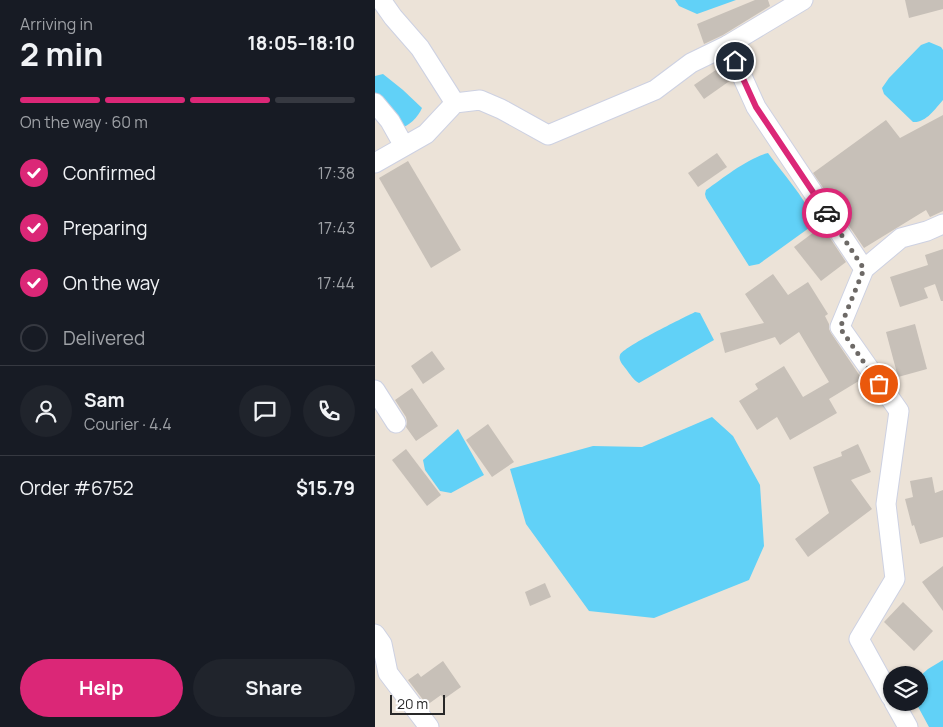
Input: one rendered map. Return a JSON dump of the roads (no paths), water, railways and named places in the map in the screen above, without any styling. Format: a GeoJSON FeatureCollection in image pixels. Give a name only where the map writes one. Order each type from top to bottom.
{"type":"FeatureCollection","features":[{"type":"Feature","properties":{"kind":"street"},"geometry":{"type":"LineString","coordinates":[[381,0],[420,48],[455,103]]}},
{"type":"Feature","properties":{"kind":"street"},"geometry":{"type":"LineString","coordinates":[[375,163],[425,134],[455,103],[480,100],[501,109],[548,135],[655,90],[691,63],[728,45],[803,0]]}},
{"type":"Feature","properties":{"kind":"street"},"geometry":{"type":"LineString","coordinates":[[728,45],[756,107],[864,269]]}},
{"type":"Feature","properties":{"kind":"street"},"geometry":{"type":"LineString","coordinates":[[375,103],[390,121],[405,146]]}},
{"type":"Feature","properties":{"kind":"street"},"geometry":{"type":"LineString","coordinates":[[883,682],[859,639],[895,579],[886,504],[899,412],[840,328],[864,269],[901,238],[927,231],[943,224]]}},
{"type":"Feature","properties":{"kind":"street"},"geometry":{"type":"LineString","coordinates":[[375,390],[396,423]]}},
{"type":"Feature","properties":{"kind":"street"},"geometry":{"type":"LineString","coordinates":[[375,634],[382,644],[388,673],[429,727]]}},
{"type":"Feature","properties":{"kind":"street"},"geometry":{"type":"LineString","coordinates":[[899,711],[908,727]]}},
{"type":"Feature","properties":{"kind":"water"},"geometry":{"type":"Polygon","coordinates":[[[675,0],[736,0],[697,14],[679,6],[675,0]]]}},
{"type":"Feature","properties":{"kind":"water"},"geometry":{"type":"Polygon","coordinates":[[[929,42],[941,47],[943,50],[943,100],[926,118],[913,122],[884,94],[882,88],[889,78],[921,45],[929,42]]]}},
{"type":"Feature","properties":{"kind":"water"},"geometry":{"type":"Polygon","coordinates":[[[383,74],[422,108],[413,121],[406,126],[399,128],[375,98],[375,76],[383,74]]]}},
{"type":"Feature","properties":{"kind":"water"},"geometry":{"type":"Polygon","coordinates":[[[768,153],[799,194],[814,220],[809,228],[759,264],[749,266],[705,194],[706,190],[736,169],[752,159],[768,153]]]}},
{"type":"Feature","properties":{"kind":"water"},"geometry":{"type":"Polygon","coordinates":[[[695,312],[700,313],[714,340],[639,383],[635,380],[621,362],[620,355],[642,339],[695,312]]]}},
{"type":"Feature","properties":{"kind":"water"},"geometry":{"type":"Polygon","coordinates":[[[712,417],[733,436],[760,485],[764,546],[749,580],[654,618],[589,611],[526,524],[510,469],[593,446],[642,447],[712,417]]]}},
{"type":"Feature","properties":{"kind":"water"},"geometry":{"type":"Polygon","coordinates":[[[458,429],[484,475],[451,493],[440,491],[425,470],[423,460],[458,429]]]}},
{"type":"Feature","properties":{"kind":"water"},"geometry":{"type":"Polygon","coordinates":[[[943,660],[943,727],[929,727],[920,711],[928,711],[928,669],[943,660]]]}}]}
